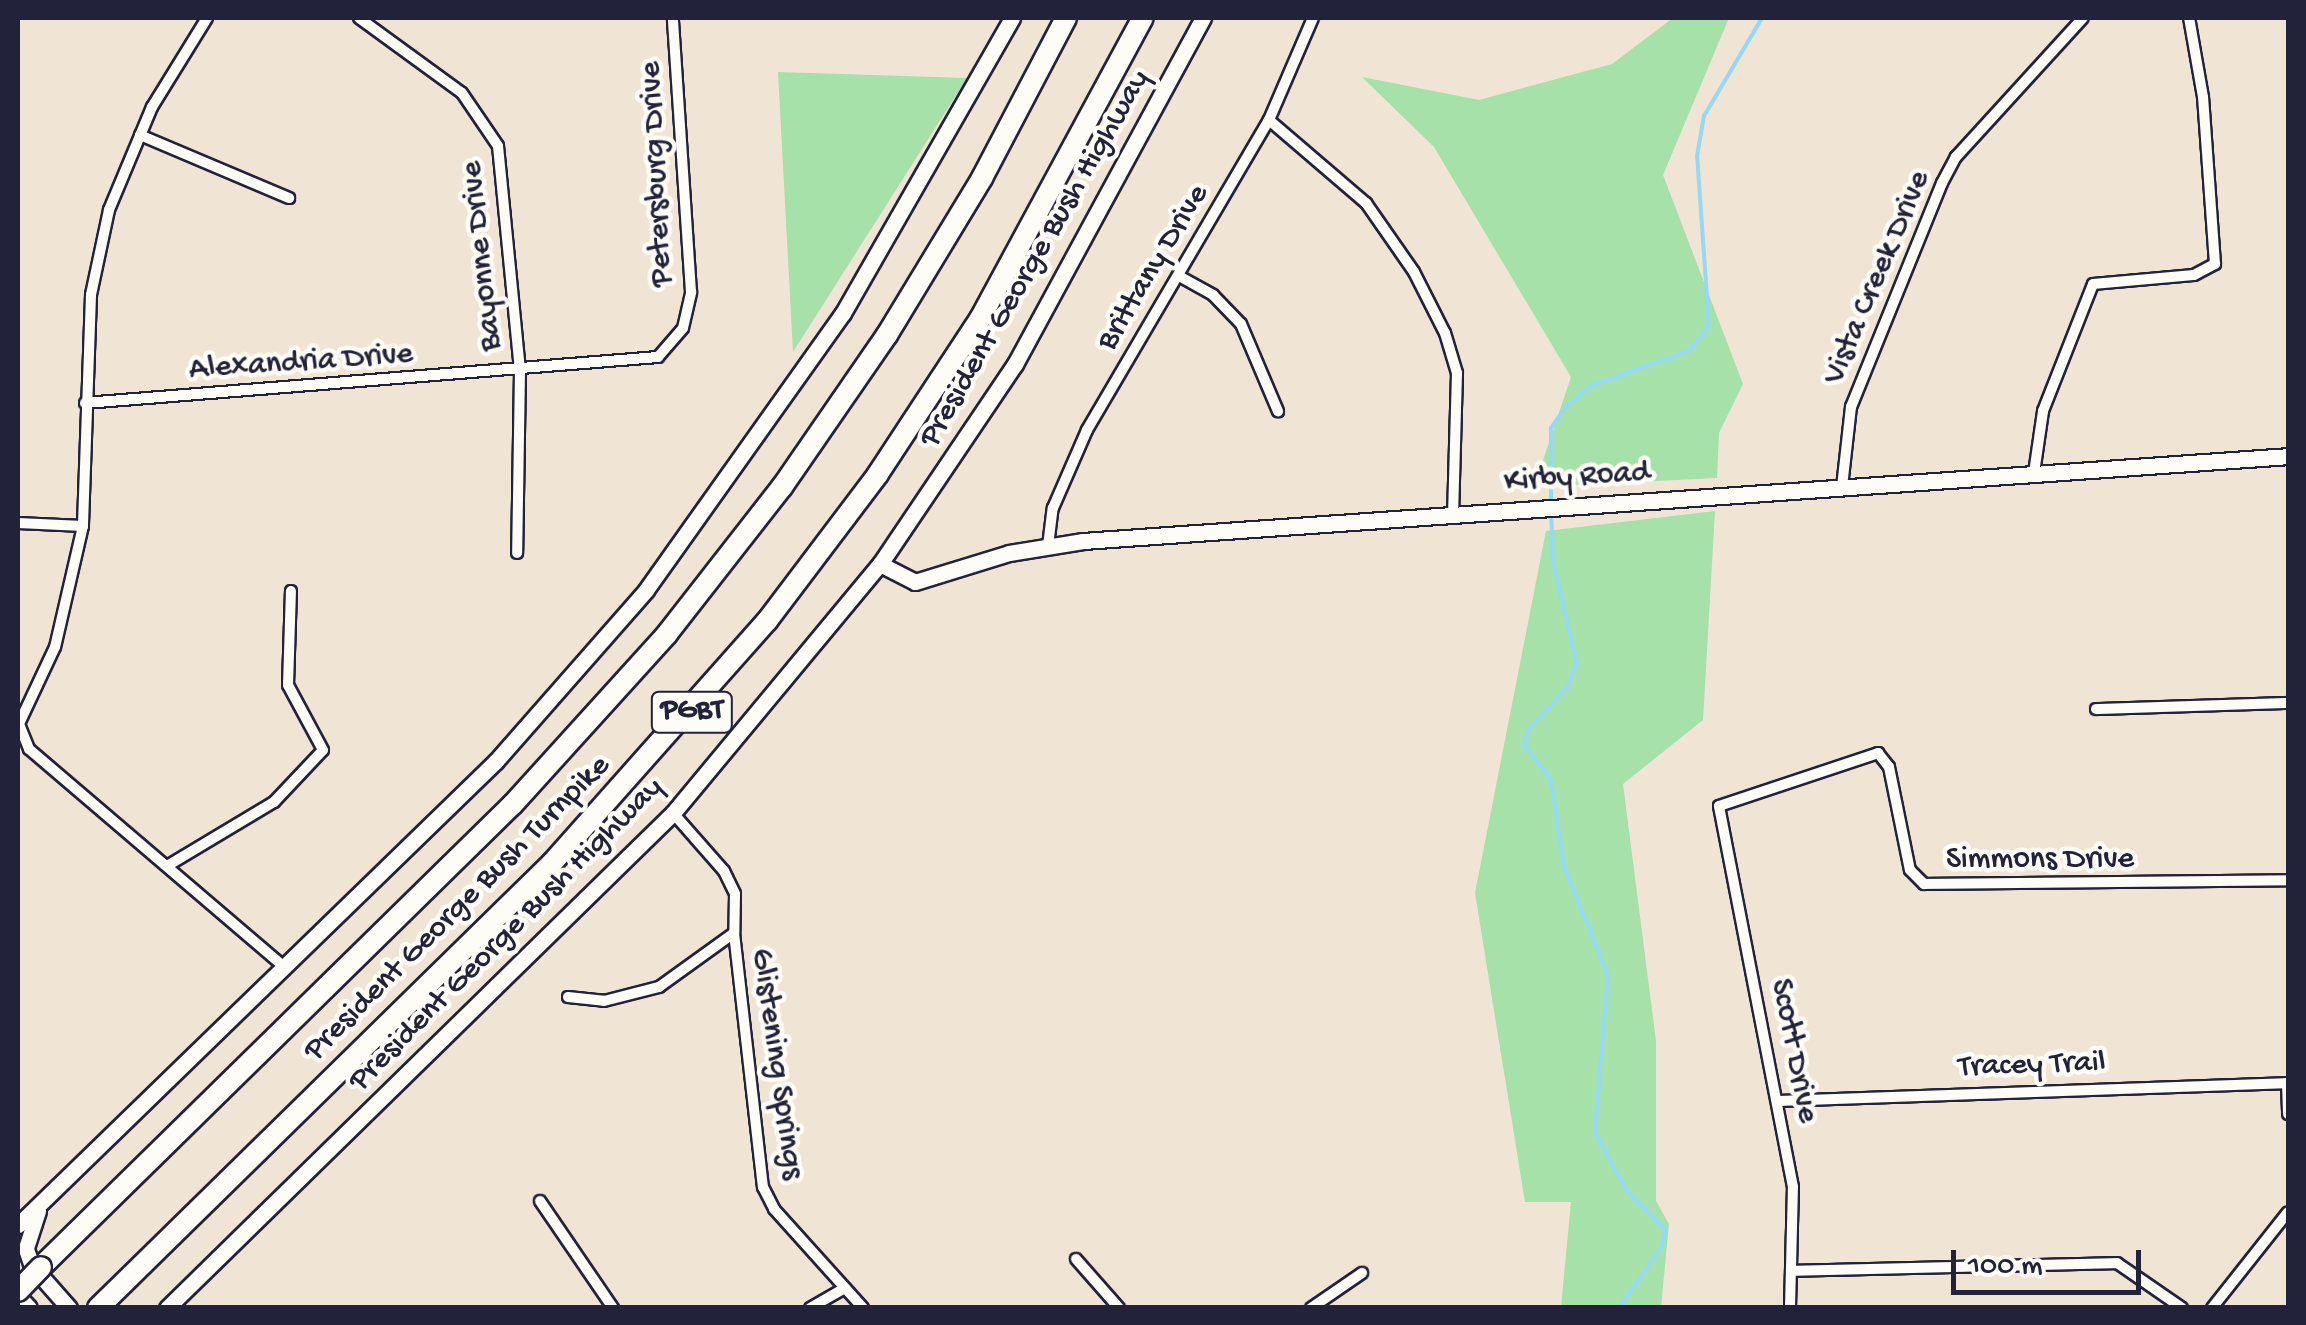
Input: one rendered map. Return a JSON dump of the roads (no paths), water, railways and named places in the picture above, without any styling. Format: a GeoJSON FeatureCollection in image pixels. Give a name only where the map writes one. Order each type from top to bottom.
{"type":"FeatureCollection","features":[{"type":"Feature","properties":{"kind":"highway","name":"President George Bush Turnpike"},"geometry":{"type":"LineString","coordinates":[[18,1294],[40,1266],[523,792],[707,585],[895,322],[982,178],[1066,18]]}},
{"type":"Feature","properties":{"kind":"highway","name":"President George Bush Turnpike"},"geometry":{"type":"LineString","coordinates":[[102,1304],[574,840],[767,621],[869,486],[980,320],[1143,18]]}},
{"type":"Feature","properties":{"kind":"highway"},"geometry":{"type":"LineString","coordinates":[[18,1276],[40,1266]]}},
{"type":"Feature","properties":{"kind":"main road"},"geometry":{"type":"LineString","coordinates":[[18,1226],[496,761],[646,590],[843,313],[1012,18]]}},
{"type":"Feature","properties":{"kind":"main road","name":"President George Bush Highway"},"geometry":{"type":"LineString","coordinates":[[167,1308],[673,813],[880,564],[1015,364],[1203,18]]}},
{"type":"Feature","properties":{"kind":"main road","name":"Kirby Road"},"geometry":{"type":"LineString","coordinates":[[880,564],[915,582],[1048,546],[2288,456]]}},
{"type":"Feature","properties":{"kind":"main road"},"geometry":{"type":"LineString","coordinates":[[42,1202],[26,1250],[32,1266],[69,1308]]}},
{"type":"Feature","properties":{"kind":"main road"},"geometry":{"type":"LineString","coordinates":[[18,1294],[29,1308]]}},
{"type":"Feature","properties":{"kind":"street"},"geometry":{"type":"LineString","coordinates":[[207,18],[140,134],[97,258],[85,404],[83,526],[55,648],[19,724],[21,735],[284,968]]}},
{"type":"Feature","properties":{"kind":"street","name":"Bayonne Drive"},"geometry":{"type":"LineString","coordinates":[[360,18],[462,93],[494,137],[507,202],[520,371],[516,553]]}},
{"type":"Feature","properties":{"kind":"street","name":"Petersburg Drive"},"geometry":{"type":"LineString","coordinates":[[520,371],[640,364],[658,357],[682,328],[691,292],[673,18]]}},
{"type":"Feature","properties":{"kind":"street","name":"Brittany Drive"},"geometry":{"type":"LineString","coordinates":[[1048,546],[1064,477],[1269,120],[1313,18]]}},
{"type":"Feature","properties":{"kind":"street","name":"Vista Creek Drive"},"geometry":{"type":"LineString","coordinates":[[1842,487],[1841,454],[1856,394],[1942,183],[1956,158],[2083,18]]}},
{"type":"Feature","properties":{"kind":"street"},"geometry":{"type":"LineString","coordinates":[[2034,474],[2042,410],[2093,284],[2208,272],[2215,264],[2204,97],[2189,18]]}},
{"type":"Feature","properties":{"kind":"street"},"geometry":{"type":"LineString","coordinates":[[1269,120],[1366,203],[1445,333],[1457,373],[1453,514]]}},
{"type":"Feature","properties":{"kind":"street"},"geometry":{"type":"LineString","coordinates":[[140,134],[289,198]]}},
{"type":"Feature","properties":{"kind":"street"},"geometry":{"type":"LineString","coordinates":[[1179,276],[1213,295],[1241,324],[1278,412]]}},
{"type":"Feature","properties":{"kind":"street","name":"Alexandria Drive"},"geometry":{"type":"LineString","coordinates":[[85,404],[520,371]]}},
{"type":"Feature","properties":{"kind":"street"},"geometry":{"type":"LineString","coordinates":[[18,523],[83,526]]}},
{"type":"Feature","properties":{"kind":"street"},"geometry":{"type":"LineString","coordinates":[[167,866],[274,802],[323,750],[288,685],[291,591]]}},
{"type":"Feature","properties":{"kind":"street"},"geometry":{"type":"LineString","coordinates":[[2096,709],[2288,703]]}},
{"type":"Feature","properties":{"kind":"street","name":"Simmons Drive"},"geometry":{"type":"LineString","coordinates":[[1719,806],[1878,753],[1890,767],[1910,870],[1924,884],[2288,880]]}},
{"type":"Feature","properties":{"kind":"street","name":"Scott Drive"},"geometry":{"type":"LineString","coordinates":[[1719,806],[1793,1187],[1790,1308]]}},
{"type":"Feature","properties":{"kind":"street","name":"Glistening Springs"},"geometry":{"type":"LineString","coordinates":[[673,813],[736,894],[734,933],[764,1187],[774,1209],[863,1308]]}},
{"type":"Feature","properties":{"kind":"street"},"geometry":{"type":"LineString","coordinates":[[568,997],[604,1001],[659,987],[734,933]]}},
{"type":"Feature","properties":{"kind":"street"},"geometry":{"type":"LineString","coordinates":[[2288,1083],[2288,1114]]}},
{"type":"Feature","properties":{"kind":"street","name":"Tracey Trail"},"geometry":{"type":"LineString","coordinates":[[1778,1101],[2288,1083]]}},
{"type":"Feature","properties":{"kind":"street"},"geometry":{"type":"LineString","coordinates":[[540,1201],[613,1308]]}},
{"type":"Feature","properties":{"kind":"street"},"geometry":{"type":"LineString","coordinates":[[2212,1308],[2288,1212]]}},
{"type":"Feature","properties":{"kind":"street"},"geometry":{"type":"LineString","coordinates":[[1076,1258],[1119,1308]]}},
{"type":"Feature","properties":{"kind":"street"},"geometry":{"type":"LineString","coordinates":[[1791,1271],[2118,1263],[2182,1308]]}},
{"type":"Feature","properties":{"kind":"street"},"geometry":{"type":"LineString","coordinates":[[1311,1308],[1362,1273]]}},
{"type":"Feature","properties":{"kind":"street"},"geometry":{"type":"LineString","coordinates":[[810,1308],[845,1288]]}},
{"type":"Feature","properties":{"kind":"waterway"},"geometry":{"type":"LineString","coordinates":[[1551,502],[1551,428],[1565,408],[1591,386],[1689,351],[1709,326],[1697,156],[1704,116],[1762,18]]}},
{"type":"Feature","properties":{"kind":"waterway"},"geometry":{"type":"LineString","coordinates":[[1551,511],[1553,561],[1577,663],[1568,687],[1529,729],[1524,745],[1551,779],[1564,866],[1608,975],[1595,1133],[1628,1192],[1666,1230],[1661,1248],[1619,1308]]}}]}
